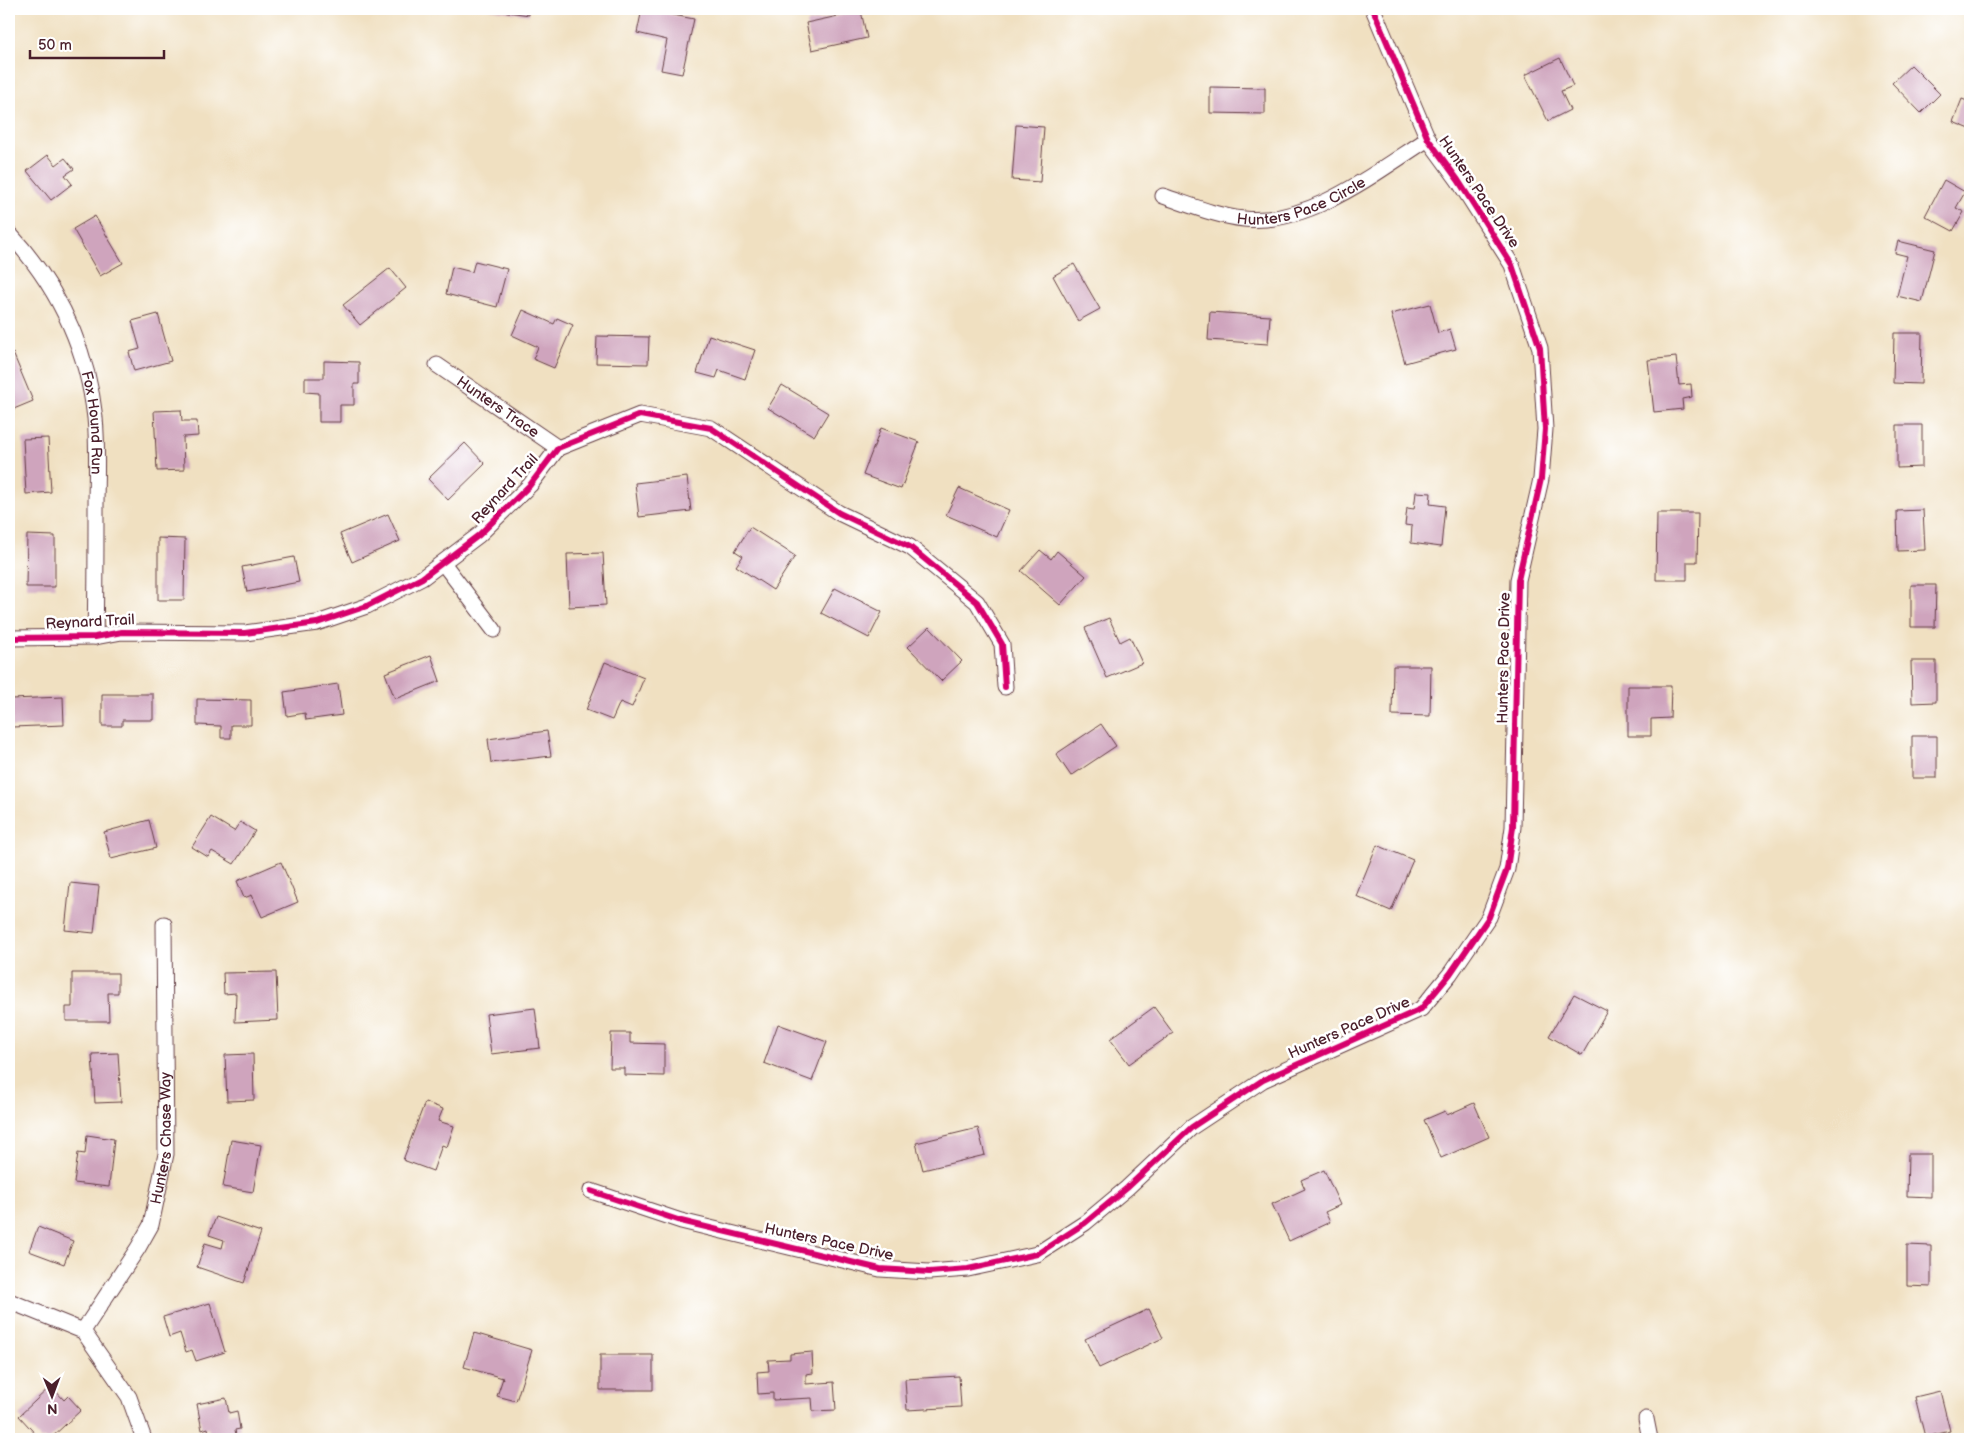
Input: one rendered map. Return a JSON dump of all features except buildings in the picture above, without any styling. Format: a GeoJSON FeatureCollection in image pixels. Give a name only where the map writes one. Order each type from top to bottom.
{"type":"FeatureCollection","features":[{"type":"Feature","properties":{"kind":"street","name":"Hunters Pace Drive"},"geometry":{"type":"LineString","coordinates":[[591,1191],[682,1221],[880,1269],[929,1272],[968,1269],[1037,1254],[1085,1223],[1127,1188],[1192,1127],[1263,1080],[1421,1009],[1450,974],[1489,916],[1507,869],[1513,827],[1518,580],[1540,479],[1545,429],[1540,348],[1512,265],[1458,180],[1428,139],[1372,9]]}},
{"type":"Feature","properties":{"kind":"street","name":"Hunters Pace Circle"},"geometry":{"type":"LineString","coordinates":[[1164,196],[1207,212],[1244,219],[1271,219],[1301,213],[1353,187],[1428,139]]}},
{"type":"Feature","properties":{"kind":"street","name":"Fox Hound Run"},"geometry":{"type":"LineString","coordinates":[[9,233],[40,270],[67,317],[83,358],[92,393],[96,446],[96,637]]}},
{"type":"Feature","properties":{"kind":"street","name":"Hunters Trace"},"geometry":{"type":"LineString","coordinates":[[437,366],[558,448]]}},
{"type":"Feature","properties":{"kind":"street","name":"Reynard Trail"},"geometry":{"type":"LineString","coordinates":[[9,638],[96,637],[122,632],[245,633],[317,623],[367,606],[422,578],[479,535],[530,485],[558,448],[640,415],[711,428],[840,513],[910,547],[977,602],[1002,644],[1005,687]]}},
{"type":"Feature","properties":{"kind":"street"},"geometry":{"type":"LineString","coordinates":[[443,563],[494,630]]}},
{"type":"Feature","properties":{"kind":"street","name":"Hunters Chase Way"},"geometry":{"type":"LineString","coordinates":[[83,1331],[138,1248],[150,1225],[166,1154],[164,924]]}},
{"type":"Feature","properties":{"kind":"street"},"geometry":{"type":"LineString","coordinates":[[9,1301],[83,1331],[129,1397],[144,1439]]}},
{"type":"Feature","properties":{"kind":"street"},"geometry":{"type":"LineString","coordinates":[[1646,1419],[1650,1439]]}},
{"type":"Feature","properties":{"kind":"cycle path"},"geometry":{"type":"LineString","coordinates":[[591,1191],[681,1221],[880,1269],[929,1272],[968,1269],[1037,1254],[1085,1223],[1127,1188],[1192,1127],[1263,1080],[1421,1009],[1450,974],[1489,917],[1507,869],[1513,827],[1518,580],[1541,479],[1545,429],[1540,348],[1512,265],[1458,180],[1428,139],[1373,9]]}},
{"type":"Feature","properties":{"kind":"cycle path"},"geometry":{"type":"LineString","coordinates":[[9,638],[95,637],[122,632],[245,633],[317,623],[367,606],[422,578],[479,535],[530,485],[558,448],[640,415],[711,428],[839,513],[910,547],[977,602],[1002,644],[1005,687]]}}]}
